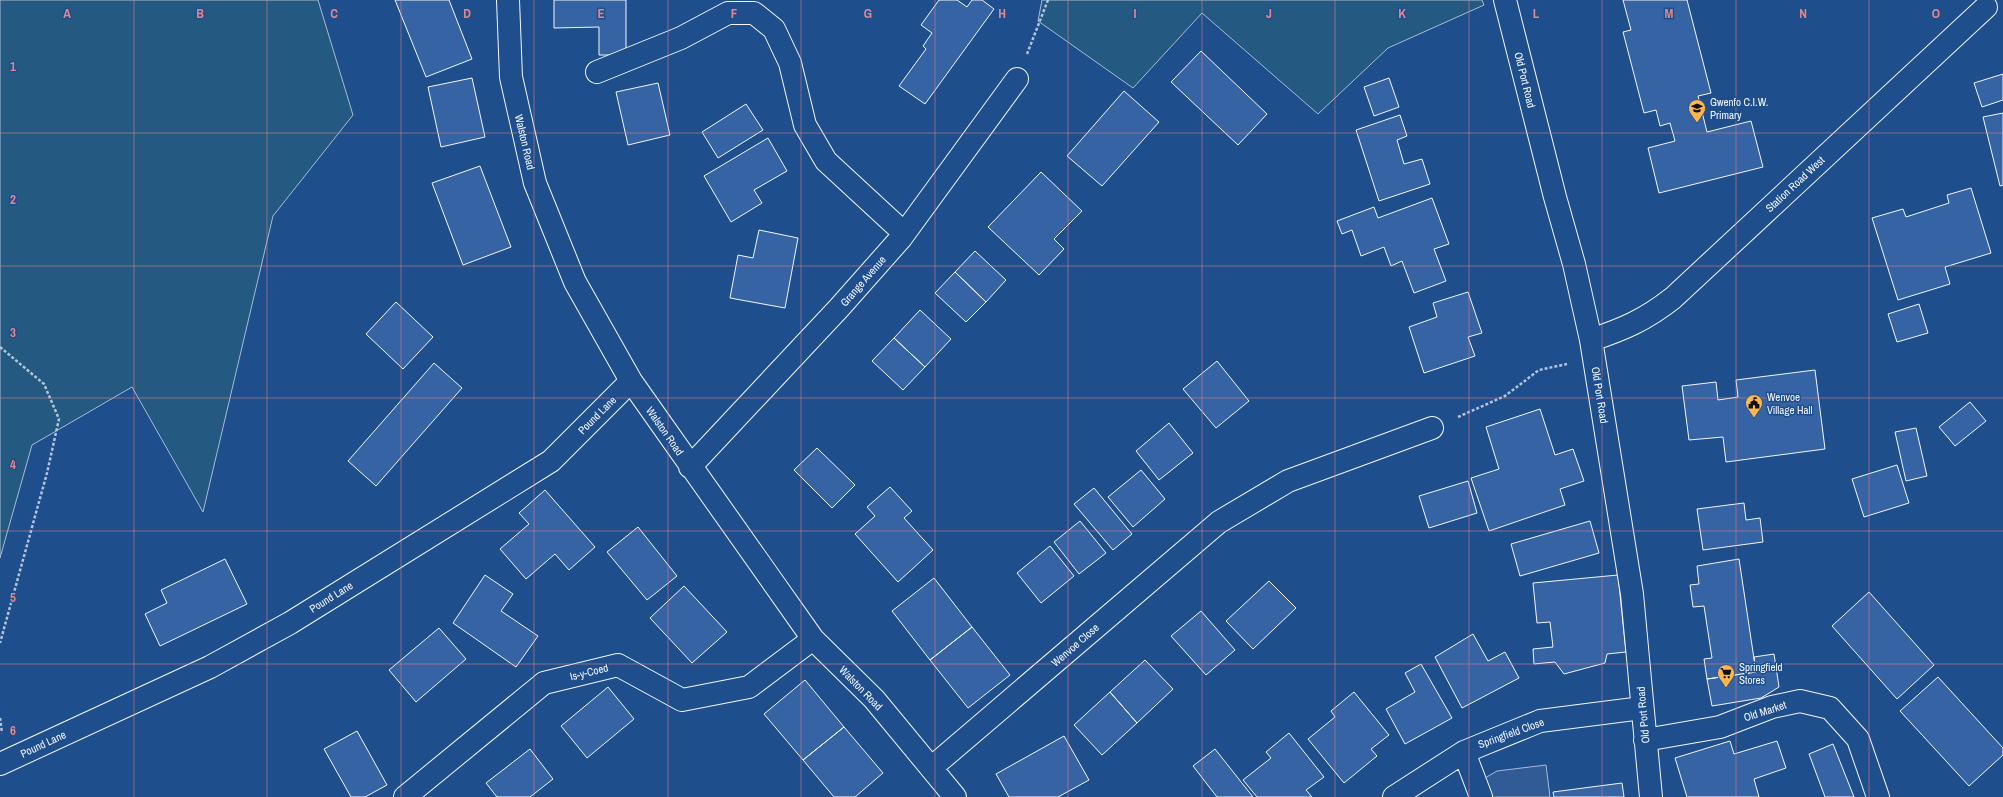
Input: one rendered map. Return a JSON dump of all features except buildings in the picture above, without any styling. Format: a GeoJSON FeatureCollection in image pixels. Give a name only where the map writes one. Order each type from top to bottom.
{"type":"FeatureCollection","features":[{"type":"Feature","properties":{"kind":"street","name":"Walston Road"},"geometry":{"type":"LineString","coordinates":[[508,0],[511,77],[534,183],[575,282],[631,381],[690,467],[813,639],[874,699],[955,797]]}},
{"type":"Feature","properties":{"kind":"street","name":"Old Port Road"},"geometry":{"type":"LineString","coordinates":[[1505,0],[1549,175],[1576,270],[1592,349],[1632,594],[1651,797]]}},
{"type":"Feature","properties":{"kind":"street","name":"Station Road West"},"geometry":{"type":"LineString","coordinates":[[1592,349],[1652,314],[1673,298],[1986,7]]}},
{"type":"Feature","properties":{"kind":"street"},"geometry":{"type":"LineString","coordinates":[[597,72],[681,38],[728,13],[754,13],[774,29],[790,62],[805,125],[826,162],[904,234]]}},
{"type":"Feature","properties":{"kind":"street","name":"Grange Avenue"},"geometry":{"type":"LineString","coordinates":[[690,467],[839,308],[904,234],[1018,79]]}},
{"type":"Feature","properties":{"kind":"street","name":"Pound Lane"},"geometry":{"type":"LineString","coordinates":[[0,764],[210,668],[290,623],[551,461],[631,381]]}},
{"type":"Feature","properties":{"kind":"street","name":"Wenvoe Close"},"geometry":{"type":"LineString","coordinates":[[931,768],[1219,522],[1288,481],[1432,428]]}},
{"type":"Feature","properties":{"kind":"street","name":"Is-y-Coed"},"geometry":{"type":"LineString","coordinates":[[405,797],[544,683],[618,665],[682,700],[749,687],[813,639]]}},
{"type":"Feature","properties":{"kind":"street","name":"Old Market"},"geometry":{"type":"LineString","coordinates":[[1645,740],[1720,727],[1772,707],[1800,701],[1830,708],[1858,739],[1878,797]]}},
{"type":"Feature","properties":{"kind":"street","name":"Springfield Close"},"geometry":{"type":"LineString","coordinates":[[1394,797],[1464,752],[1540,721],[1642,708]]}},
{"type":"Feature","properties":{"kind":"street"},"geometry":{"type":"LineString","coordinates":[[1464,752],[1481,797]]}},
{"type":"Feature","properties":{"kind":"path"},"geometry":{"type":"LineString","coordinates":[[1018,79],[1048,0]]}},
{"type":"Feature","properties":{"kind":"path"},"geometry":{"type":"LineString","coordinates":[[0,346],[44,384],[59,419],[47,473],[0,643]]}},
{"type":"Feature","properties":{"kind":"path"},"geometry":{"type":"LineString","coordinates":[[1432,428],[1505,396],[1539,370],[1592,349]]}},
{"type":"Feature","properties":{"kind":"shaded area"},"geometry":{"type":"Polygon","coordinates":[[[0,0],[318,0],[353,115],[273,216],[203,512],[132,387],[32,445],[0,558],[0,0]]]}},
{"type":"Feature","properties":{"kind":"shaded area"},"geometry":{"type":"Polygon","coordinates":[[[1042,0],[1482,0],[1484,5],[1388,48],[1318,114],[1202,13],[1133,88],[1038,21],[1042,0]]]}},
{"type":"Feature","properties":{"kind":"shaded area"},"geometry":{"type":"Polygon","coordinates":[[[1546,765],[1550,797],[1491,797],[1485,778],[1497,771],[1546,765]]]}},
{"type":"Feature","properties":{"kind":"place","name":"Gwenfo C.I.W. Primary"},"geometry":{"type":"Point","coordinates":[1697,123]}},
{"type":"Feature","properties":{"kind":"place","name":"Wenvoe Village Hall"},"geometry":{"type":"Point","coordinates":[1754,418]}},
{"type":"Feature","properties":{"kind":"place","name":"Springfield Stores"},"geometry":{"type":"Point","coordinates":[1726,688]}}]}
